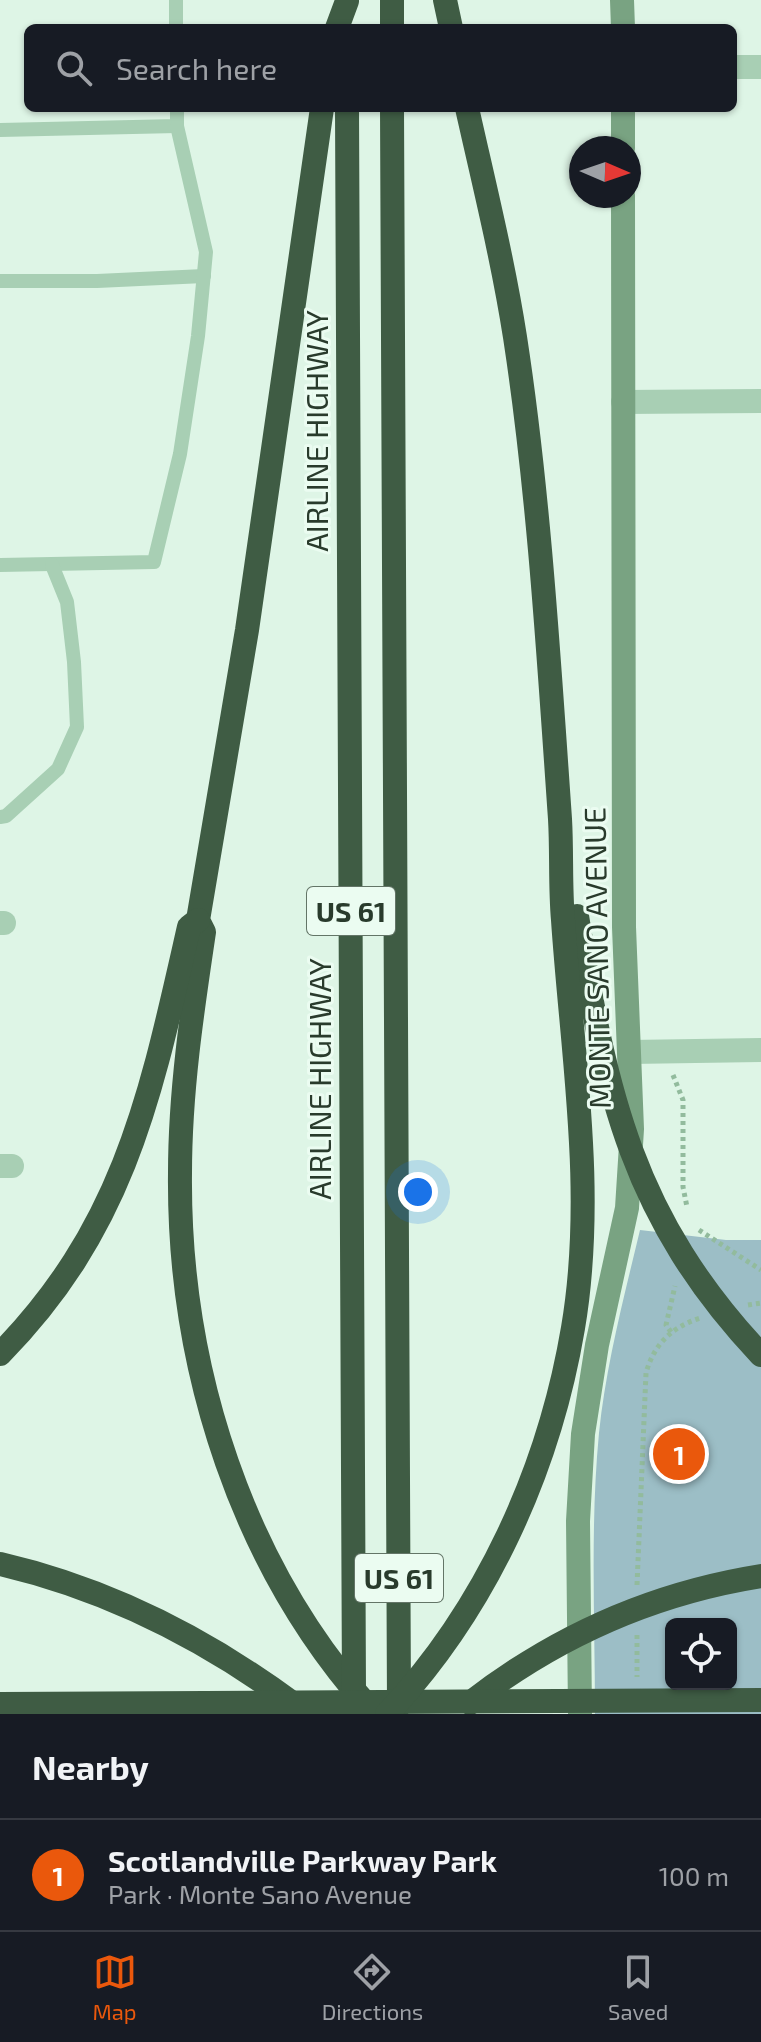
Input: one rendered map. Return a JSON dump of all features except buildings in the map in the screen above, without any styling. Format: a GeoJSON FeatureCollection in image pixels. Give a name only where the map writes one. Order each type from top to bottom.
{"type":"FeatureCollection","features":[{"type":"Feature","properties":{"kind":"highway"},"geometry":{"type":"LineString","coordinates":[[392,0],[392,24]]}},
{"type":"Feature","properties":{"kind":"highway"},"geometry":{"type":"LineString","coordinates":[[445,0],[450,24]]}},
{"type":"Feature","properties":{"kind":"highway"},"geometry":{"type":"LineString","coordinates":[[338,24],[347,1]]}},
{"type":"Feature","properties":{"kind":"highway"},"geometry":{"type":"LineString","coordinates":[[347,1],[347,24]]}},
{"type":"Feature","properties":{"kind":"highway"},"geometry":{"type":"LineString","coordinates":[[321,112],[247,630],[198,920],[204,932],[183,1088],[180,1174],[184,1274],[201,1371],[218,1436],[256,1534],[310,1630],[375,1714]]}},
{"type":"Feature","properties":{"kind":"highway","name":"AIRLINE HIGHWAY"},"geometry":{"type":"LineString","coordinates":[[347,112],[354,1714]]}},
{"type":"Feature","properties":{"kind":"highway","name":"US 61"},"geometry":{"type":"LineString","coordinates":[[392,112],[399,1714]]}},
{"type":"Feature","properties":{"kind":"highway"},"geometry":{"type":"LineString","coordinates":[[387,1714],[450,1635],[509,1532],[547,1438],[573,1328],[582,1243],[582,1187],[562,914],[560,823],[531,469],[515,336],[468,112]]}},
{"type":"Feature","properties":{"kind":"highway"},"geometry":{"type":"LineString","coordinates":[[560,823],[593,1019],[624,1137],[650,1198],[686,1259],[761,1355]]}},
{"type":"Feature","properties":{"kind":"highway"},"geometry":{"type":"LineString","coordinates":[[0,1354],[73,1262],[115,1188],[144,1113],[189,927],[198,920]]}},
{"type":"Feature","properties":{"kind":"highway"},"geometry":{"type":"LineString","coordinates":[[0,1564],[63,1581],[170,1625],[240,1665],[307,1714]]}},
{"type":"Feature","properties":{"kind":"highway"},"geometry":{"type":"LineString","coordinates":[[456,1714],[547,1651],[589,1628],[690,1591],[761,1576]]}},
{"type":"Feature","properties":{"kind":"highway"},"geometry":{"type":"LineString","coordinates":[[0,1704],[761,1700]]}},
{"type":"Feature","properties":{"kind":"street"},"geometry":{"type":"LineString","coordinates":[[622,0],[623,24]]}},
{"type":"Feature","properties":{"kind":"street"},"geometry":{"type":"LineString","coordinates":[[737,67],[761,67]]}},
{"type":"Feature","properties":{"kind":"street"},"geometry":{"type":"LineString","coordinates":[[623,112],[623,136]]}},
{"type":"Feature","properties":{"kind":"street","name":"MONTE SANO AVENUE"},"geometry":{"type":"LineString","coordinates":[[580,1714],[579,1477],[597,1345],[627,1208],[632,1129],[624,927],[623,208]]}},
{"type":"Feature","properties":{"kind":"street"},"geometry":{"type":"LineString","coordinates":[[623,402],[761,401]]}},
{"type":"Feature","properties":{"kind":"street"},"geometry":{"type":"LineString","coordinates":[[630,1052],[761,1050]]}},
{"type":"Feature","properties":{"kind":"lane"},"geometry":{"type":"LineString","coordinates":[[176,0],[176,24]]}},
{"type":"Feature","properties":{"kind":"lane"},"geometry":{"type":"LineString","coordinates":[[0,565],[154,562],[180,454],[206,252],[177,126],[177,112]]}},
{"type":"Feature","properties":{"kind":"lane"},"geometry":{"type":"LineString","coordinates":[[0,130],[177,126]]}},
{"type":"Feature","properties":{"kind":"lane"},"geometry":{"type":"LineString","coordinates":[[0,281],[204,276]]}},
{"type":"Feature","properties":{"kind":"lane"},"geometry":{"type":"LineString","coordinates":[[0,817],[6,816],[58,769],[77,727],[67,602],[52,565]]}},
{"type":"Feature","properties":{"kind":"path"},"geometry":{"type":"LineString","coordinates":[[664,1052],[683,1100],[683,1187],[690,1214]]}},
{"type":"Feature","properties":{"kind":"path"},"geometry":{"type":"LineString","coordinates":[[695,1223],[721,1247],[761,1270]]}},
{"type":"Feature","properties":{"kind":"path"},"geometry":{"type":"LineString","coordinates":[[739,1307],[761,1303]]}},
{"type":"Feature","properties":{"kind":"path"},"geometry":{"type":"LineString","coordinates":[[637,1590],[646,1373],[658,1344],[671,1332],[683,1323],[715,1312]]}},
{"type":"Feature","properties":{"kind":"path"},"geometry":{"type":"LineString","coordinates":[[637,1621],[637,1683]]}},
{"type":"Feature","properties":{"kind":"shaded area"},"geometry":{"type":"Polygon","coordinates":[[[640,1230],[726,1240],[761,1240],[761,1714],[595,1714],[596,1468],[611,1357],[640,1230]]]}},
{"type":"Feature","properties":{"kind":"place","name":"Scotlandville Parkway Park"},"geometry":{"type":"Point","coordinates":[679,1454]}}]}
